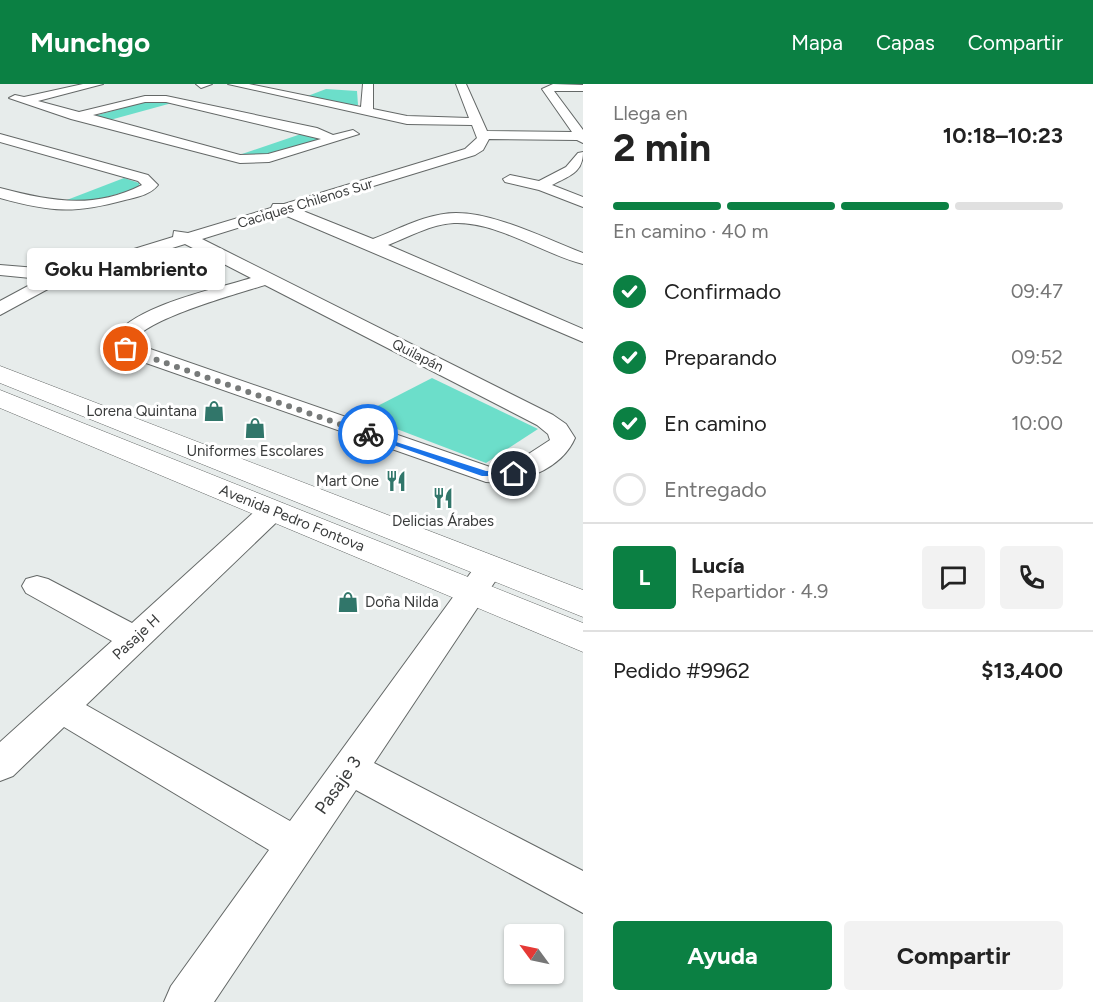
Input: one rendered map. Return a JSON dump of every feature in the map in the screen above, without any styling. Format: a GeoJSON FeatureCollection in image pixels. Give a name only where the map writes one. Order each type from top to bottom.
{"type":"FeatureCollection","features":[{"type":"Feature","properties":{"kind":"street"},"geometry":{"type":"LineString","coordinates":[[12,101],[78,84]]}},
{"type":"Feature","properties":{"kind":"street"},"geometry":{"type":"LineString","coordinates":[[12,101],[98,84]]}},
{"type":"Feature","properties":{"kind":"street"},"geometry":{"type":"LineString","coordinates":[[233,84],[412,121],[476,130],[583,138]]}},
{"type":"Feature","properties":{"kind":"street"},"geometry":{"type":"LineString","coordinates":[[367,112],[368,84]]}},
{"type":"Feature","properties":{"kind":"street"},"geometry":{"type":"LineString","coordinates":[[448,84],[476,130]]}},
{"type":"Feature","properties":{"kind":"street"},"geometry":{"type":"LineString","coordinates":[[461,84],[476,130]]}},
{"type":"Feature","properties":{"kind":"street"},"geometry":{"type":"LineString","coordinates":[[583,88],[558,86],[547,88],[566,105],[583,138]]}},
{"type":"Feature","properties":{"kind":"street"},"geometry":{"type":"LineString","coordinates":[[75,116],[187,89]]}},
{"type":"Feature","properties":{"kind":"street"},"geometry":{"type":"LineString","coordinates":[[295,97],[318,89]]}},
{"type":"Feature","properties":{"kind":"street"},"geometry":{"type":"LineString","coordinates":[[157,98],[317,132],[326,135],[328,140]]}},
{"type":"Feature","properties":{"kind":"street"},"geometry":{"type":"LineString","coordinates":[[12,101],[235,158],[252,160],[269,158],[353,134]]}},
{"type":"Feature","properties":{"kind":"street","name":"Caciques Chilenos Sur"},"geometry":{"type":"LineString","coordinates":[[284,206],[456,148],[476,130]]}},
{"type":"Feature","properties":{"kind":"street","name":"Caciques Chilenos Sur"},"geometry":{"type":"LineString","coordinates":[[0,309],[65,266],[87,269],[182,236],[455,158],[476,149],[476,130]]}},
{"type":"Feature","properties":{"kind":"street"},"geometry":{"type":"LineString","coordinates":[[0,138],[143,178],[151,185],[108,200],[68,209],[0,193]]}},
{"type":"Feature","properties":{"kind":"street"},"geometry":{"type":"LineString","coordinates":[[544,187],[545,183],[565,174],[583,157]]}},
{"type":"Feature","properties":{"kind":"street"},"geometry":{"type":"LineString","coordinates":[[237,167],[252,160]]}},
{"type":"Feature","properties":{"kind":"street"},"geometry":{"type":"LineString","coordinates":[[510,179],[544,187],[583,202]]}},
{"type":"Feature","properties":{"kind":"street"},"geometry":{"type":"LineString","coordinates":[[284,206],[377,243],[583,336]]}},
{"type":"Feature","properties":{"kind":"street"},"geometry":{"type":"LineString","coordinates":[[460,218],[461,213],[476,207]]}},
{"type":"Feature","properties":{"kind":"street"},"geometry":{"type":"LineString","coordinates":[[377,243],[443,220],[460,218],[479,221],[583,260]]}},
{"type":"Feature","properties":{"kind":"street","name":"Quilapán"},"geometry":{"type":"LineString","coordinates":[[182,236],[545,420],[573,438]]}},
{"type":"Feature","properties":{"kind":"street"},"geometry":{"type":"LineString","coordinates":[[0,257],[28,267]]}},
{"type":"Feature","properties":{"kind":"street"},"geometry":{"type":"LineString","coordinates":[[0,270],[65,266]]}},
{"type":"Feature","properties":{"kind":"street"},"geometry":{"type":"LineString","coordinates":[[0,292],[17,283],[28,267]]}},
{"type":"Feature","properties":{"kind":"street","name":"Quilapán"},"geometry":{"type":"LineString","coordinates":[[268,279],[142,324],[122,339],[123,346],[133,352],[486,474],[504,475],[523,470],[573,438]]}},
{"type":"Feature","properties":{"kind":"street","name":"Avenida Pedro Fontova"},"geometry":{"type":"LineString","coordinates":[[0,374],[481,580],[583,638]]}},
{"type":"Feature","properties":{"kind":"street","name":"Avenida Pedro Fontova"},"geometry":{"type":"LineString","coordinates":[[0,398],[273,510],[481,580],[583,604]]}},
{"type":"Feature","properties":{"kind":"street","name":"Pasaje H"},"geometry":{"type":"LineString","coordinates":[[0,765],[273,510]]}},
{"type":"Feature","properties":{"kind":"street","name":"Pasaje 3"},"geometry":{"type":"LineString","coordinates":[[187,1002],[481,580]]}},
{"type":"Feature","properties":{"kind":"street"},"geometry":{"type":"LineString","coordinates":[[37,586],[135,639]]}},
{"type":"Feature","properties":{"kind":"street"},"geometry":{"type":"LineString","coordinates":[[62,708],[296,845]]}},
{"type":"Feature","properties":{"kind":"street"},"geometry":{"type":"LineString","coordinates":[[350,768],[583,893]]}},
{"type":"Feature","properties":{"kind":"green space"},"geometry":{"type":"Polygon","coordinates":[[[326,89],[357,91],[358,105],[351,106],[305,97],[326,89]]]}},
{"type":"Feature","properties":{"kind":"green space"},"geometry":{"type":"Polygon","coordinates":[[[156,99],[172,103],[110,120],[94,116],[156,99]]]}},
{"type":"Feature","properties":{"kind":"green space"},"geometry":{"type":"Polygon","coordinates":[[[301,134],[321,139],[256,157],[242,154],[301,134]]]}},
{"type":"Feature","properties":{"kind":"green space"},"geometry":{"type":"Polygon","coordinates":[[[124,178],[139,183],[139,188],[78,205],[59,203],[124,178]]]}},
{"type":"Feature","properties":{"kind":"green space"},"geometry":{"type":"Polygon","coordinates":[[[432,378],[538,429],[486,463],[360,415],[432,378]]]}},
{"type":"Feature","properties":{"kind":"way so far"},"geometry":{"type":"LineString","coordinates":[[126,349],[368,434]]}},
{"type":"Feature","properties":{"kind":"place","name":"Goku Hambriento"},"geometry":{"type":"Point","coordinates":[126,349]}},
{"type":"Feature","properties":{"kind":"place","name":"Lorena Quintana"},"geometry":{"type":"Point","coordinates":[214,411]}},
{"type":"Feature","properties":{"kind":"place","name":"Uniformes Escolares"},"geometry":{"type":"Point","coordinates":[255,428]}},
{"type":"Feature","properties":{"kind":"place","name":"Mart One"},"geometry":{"type":"Point","coordinates":[396,481]}},
{"type":"Feature","properties":{"kind":"place","name":"Delicias Árabes"},"geometry":{"type":"Point","coordinates":[443,498]}},
{"type":"Feature","properties":{"kind":"place","name":"Doña Nilda"},"geometry":{"type":"Point","coordinates":[348,602]}},
{"type":"Feature","properties":{"kind":"route"},"geometry":{"type":"LineString","coordinates":[[368,434],[475,471],[495,475],[514,474]]}}]}
